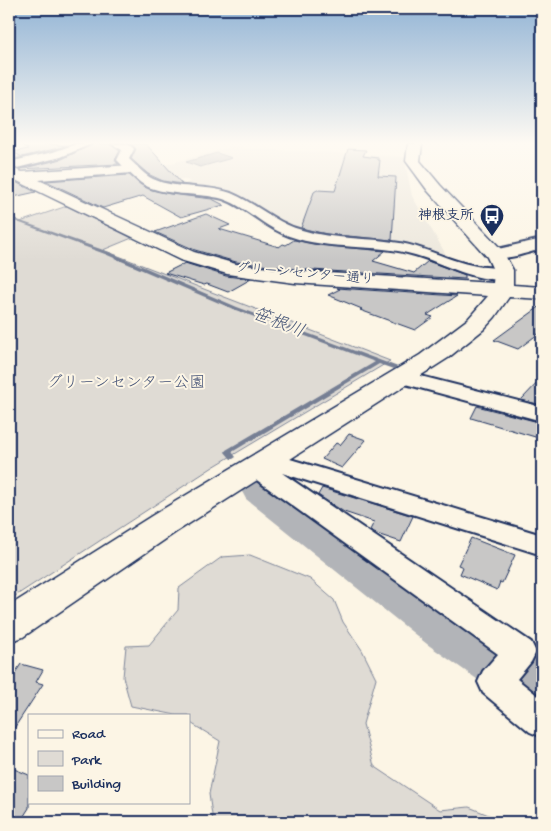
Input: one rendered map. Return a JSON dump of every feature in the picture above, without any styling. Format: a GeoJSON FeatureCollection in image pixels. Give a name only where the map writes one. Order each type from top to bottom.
{"type":"FeatureCollection","features":[{"type":"Feature","properties":{"kind":"street","name":"グリーンセンター通り"},"geometry":{"type":"LineString","coordinates":[[37,183],[187,256],[226,268],[295,277],[503,282],[542,293]]}},
{"type":"Feature","properties":{"kind":"street"},"geometry":{"type":"LineString","coordinates":[[153,183],[166,187],[226,196],[246,206],[273,224],[294,234],[320,240],[398,247],[419,251],[503,282]]}},
{"type":"Feature","properties":{"kind":"street"},"geometry":{"type":"LineString","coordinates":[[9,626],[61,590],[450,346],[472,328],[491,306],[503,282],[495,254],[430,183]]}},
{"type":"Feature","properties":{"kind":"street"},"geometry":{"type":"LineString","coordinates":[[495,254],[542,244]]}},
{"type":"Feature","properties":{"kind":"street"},"geometry":{"type":"LineString","coordinates":[[401,377],[542,414]]}},
{"type":"Feature","properties":{"kind":"street"},"geometry":{"type":"LineString","coordinates":[[262,463],[542,545]]}},
{"type":"Feature","properties":{"kind":"street"},"geometry":{"type":"LineString","coordinates":[[262,463],[520,652],[495,682],[542,720]]}},
{"type":"Feature","properties":{"kind":"shaded area"},"geometry":{"type":"Polygon","coordinates":[[[187,183],[409,183],[412,196],[448,258],[334,240],[284,225],[248,202],[182,186],[187,183]]]}},
{"type":"Feature","properties":{"kind":"green space","name":"グリーンセンター公園"},"geometry":{"type":"Polygon","coordinates":[[[67,206],[132,238],[103,250],[390,361],[213,467],[9,600],[9,214],[20,222],[67,206]]]}},
{"type":"Feature","properties":{"kind":"green space"},"geometry":{"type":"Polygon","coordinates":[[[250,555],[310,579],[334,600],[343,622],[362,650],[376,678],[363,724],[374,766],[440,810],[469,807],[501,822],[213,822],[209,794],[220,741],[190,723],[190,714],[171,714],[131,706],[123,677],[126,646],[149,645],[178,610],[179,588],[222,557],[250,555]]]}},
{"type":"Feature","properties":{"kind":"building"},"geometry":{"type":"Polygon","coordinates":[[[9,183],[17,183],[36,192],[9,198],[9,183]]]}},
{"type":"Feature","properties":{"kind":"building"},"geometry":{"type":"Polygon","coordinates":[[[50,183],[140,183],[149,189],[170,194],[212,199],[224,205],[181,217],[143,196],[103,208],[50,183]]]}},
{"type":"Feature","properties":{"kind":"building"},"geometry":{"type":"Polygon","coordinates":[[[338,183],[396,183],[392,240],[326,234],[301,228],[314,192],[317,190],[335,191],[338,183]]]}},
{"type":"Feature","properties":{"kind":"building"},"geometry":{"type":"Polygon","coordinates":[[[206,214],[230,225],[219,229],[279,247],[294,240],[320,245],[385,251],[373,261],[414,273],[428,261],[465,275],[465,279],[295,269],[236,262],[195,250],[155,232],[206,214]]]}},
{"type":"Feature","properties":{"kind":"building"},"geometry":{"type":"Polygon","coordinates":[[[185,263],[226,276],[251,279],[228,292],[207,284],[204,285],[165,273],[185,263]]]}},
{"type":"Feature","properties":{"kind":"building"},"geometry":{"type":"Polygon","coordinates":[[[337,288],[457,296],[427,315],[433,317],[415,330],[360,310],[362,309],[328,295],[340,289],[337,288]]]}},
{"type":"Feature","properties":{"kind":"building"},"geometry":{"type":"Polygon","coordinates":[[[542,305],[542,331],[518,349],[494,340],[542,305]]]}},
{"type":"Feature","properties":{"kind":"building"},"geometry":{"type":"Polygon","coordinates":[[[542,378],[542,405],[521,400],[542,378]]]}},
{"type":"Feature","properties":{"kind":"building"},"geometry":{"type":"Polygon","coordinates":[[[477,406],[542,423],[542,439],[471,418],[477,406]]]}},
{"type":"Feature","properties":{"kind":"building"},"geometry":{"type":"Polygon","coordinates":[[[349,434],[366,440],[342,468],[322,459],[336,443],[340,445],[349,434]]]}},
{"type":"Feature","properties":{"kind":"building"},"geometry":{"type":"Polygon","coordinates":[[[322,488],[413,516],[401,542],[374,533],[370,530],[374,522],[344,512],[318,495],[322,488]]]}},
{"type":"Feature","properties":{"kind":"building"},"geometry":{"type":"Polygon","coordinates":[[[471,538],[515,555],[497,590],[460,574],[463,567],[458,565],[471,538]]]}},
{"type":"Feature","properties":{"kind":"building"},"geometry":{"type":"Polygon","coordinates":[[[21,664],[43,670],[36,682],[43,684],[9,736],[9,682],[21,664]]]}},
{"type":"Feature","properties":{"kind":"building"},"geometry":{"type":"Polygon","coordinates":[[[9,767],[28,775],[29,808],[20,822],[9,822],[9,767]]]}},
{"type":"Feature","properties":{"kind":"waterway","name":"笹根川"},"geometry":{"type":"LineString","coordinates":[[9,218],[107,253],[235,308],[379,362]]}},
{"type":"Feature","properties":{"kind":"waterway","name":"笹根川"},"geometry":{"type":"LineString","coordinates":[[233,457],[228,452],[379,362]]}},
{"type":"Feature","properties":{"kind":"waterway"},"geometry":{"type":"LineString","coordinates":[[379,362],[404,371]]}},
{"type":"Feature","properties":{"kind":"waterway","name":"笹根川"},"geometry":{"type":"LineString","coordinates":[[262,488],[446,628],[542,691]]}},
{"type":"Feature","properties":{"kind":"place","name":"神根支所"},"geometry":{"type":"Point","coordinates":[492,237]}}]}
